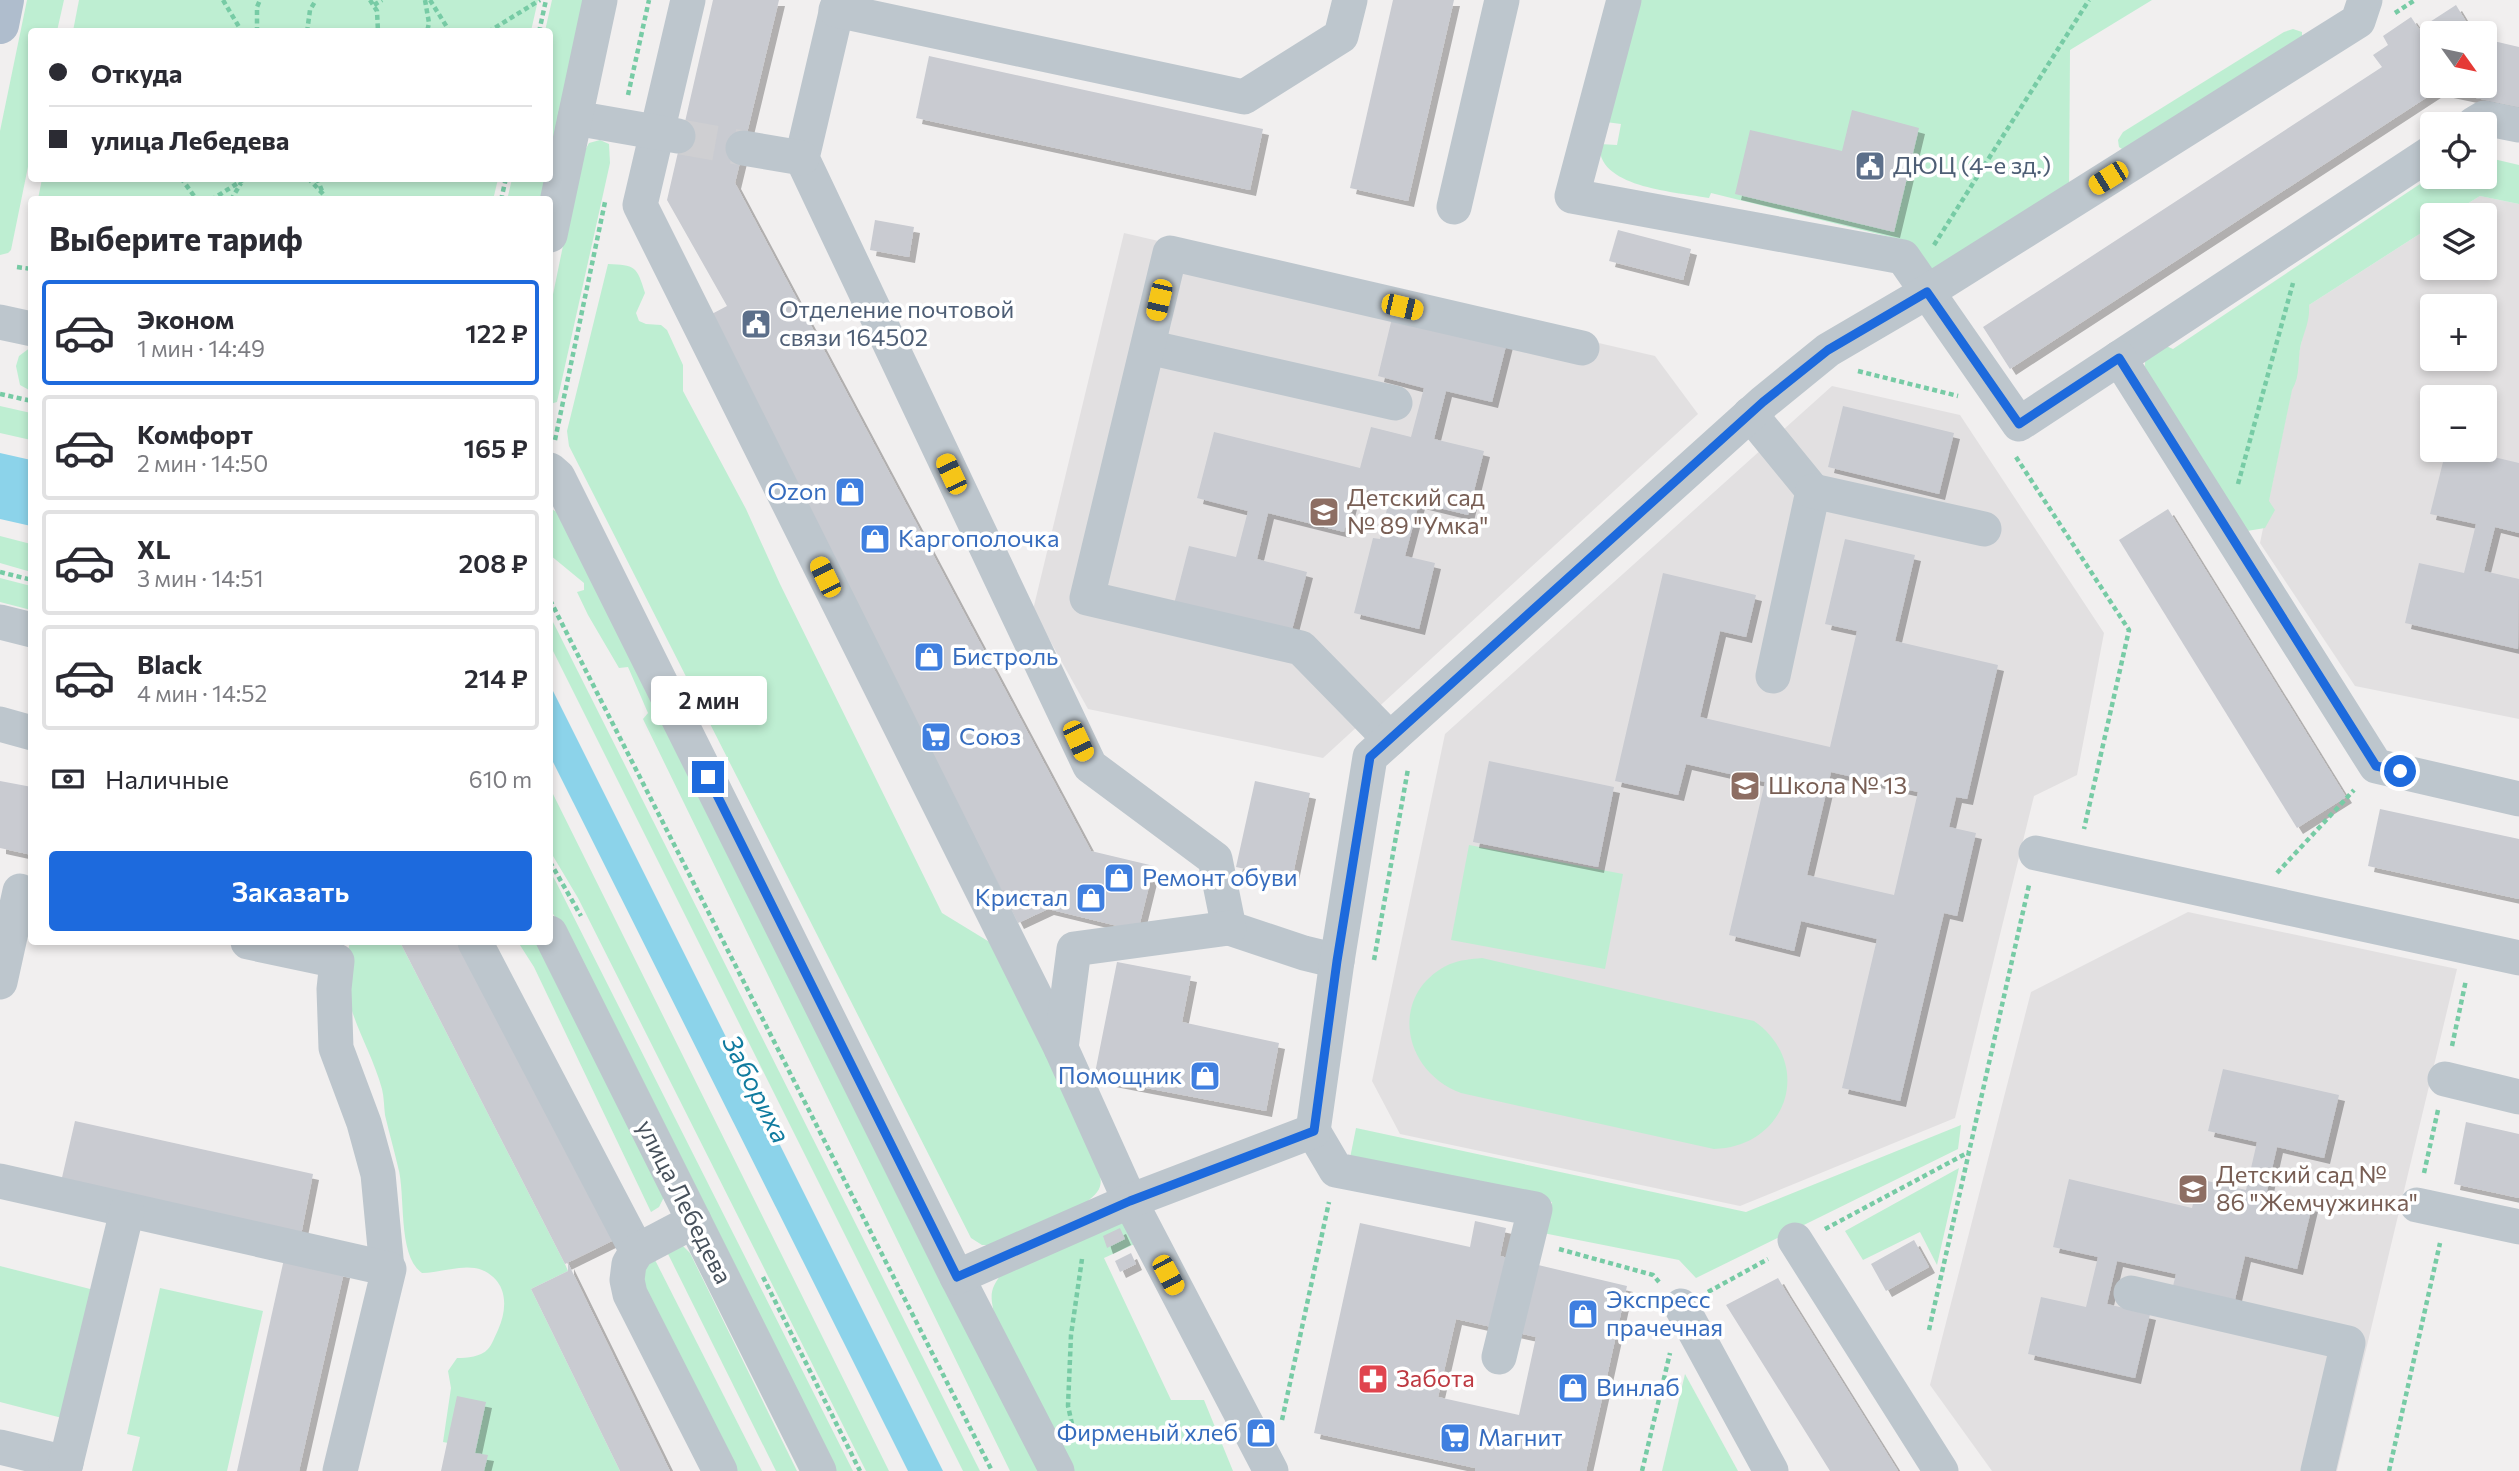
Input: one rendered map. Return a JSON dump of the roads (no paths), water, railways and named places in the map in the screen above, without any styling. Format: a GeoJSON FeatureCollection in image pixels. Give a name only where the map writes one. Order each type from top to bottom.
{"type":"FeatureCollection","features":[{"type":"Feature","properties":{"kind":"main road"},"geometry":{"type":"LineString","coordinates":[[0,25],[5,0]]}},
{"type":"Feature","properties":{"kind":"street"},"geometry":{"type":"LineString","coordinates":[[553,221],[600,0]]}},
{"type":"Feature","properties":{"kind":"street"},"geometry":{"type":"LineString","coordinates":[[688,0],[669,135],[640,205],[1061,1048],[1130,1201],[1271,1471]]}},
{"type":"Feature","properties":{"kind":"street"},"geometry":{"type":"LineString","coordinates":[[1229,928],[1215,859],[1090,766],[802,158],[837,5],[1244,97],[1341,36],[1350,0]]}},
{"type":"Feature","properties":{"kind":"street"},"geometry":{"type":"LineString","coordinates":[[1454,207],[1502,0]]}},
{"type":"Feature","properties":{"kind":"street"},"geometry":{"type":"LineString","coordinates":[[1624,0],[1572,195],[1903,257],[2019,424],[2420,160]]}},
{"type":"Feature","properties":{"kind":"street"},"geometry":{"type":"LineString","coordinates":[[1499,1357],[1535,1209],[1336,1170],[1314,1131],[1337,961],[1370,757],[1400,750],[1750,414],[1828,350],[1921,284],[2358,21],[2365,0]]}},
{"type":"Feature","properties":{"kind":"street"},"geometry":{"type":"LineString","coordinates":[[575,118],[669,135]]}},
{"type":"Feature","properties":{"kind":"street"},"geometry":{"type":"LineString","coordinates":[[2497,121],[2519,125]]}},
{"type":"Feature","properties":{"kind":"street"},"geometry":{"type":"LineString","coordinates":[[743,148],[802,158]]}},
{"type":"Feature","properties":{"kind":"street"},"geometry":{"type":"LineString","coordinates":[[1400,750],[1301,648],[1087,598],[1170,253],[1582,348]]}},
{"type":"Feature","properties":{"kind":"street"},"geometry":{"type":"LineString","coordinates":[[0,322],[28,328]]}},
{"type":"Feature","properties":{"kind":"street"},"geometry":{"type":"LineString","coordinates":[[1148,347],[1395,403]]}},
{"type":"Feature","properties":{"kind":"street"},"geometry":{"type":"LineString","coordinates":[[2119,358],[2376,766],[2519,799]]}},
{"type":"Feature","properties":{"kind":"street"},"geometry":{"type":"LineString","coordinates":[[1750,414],[1813,491],[1984,529]]}},
{"type":"Feature","properties":{"kind":"street"},"geometry":{"type":"LineString","coordinates":[[553,460],[558,477],[957,1277],[1057,1471]]}},
{"type":"Feature","properties":{"kind":"street"},"geometry":{"type":"LineString","coordinates":[[1773,677],[1813,491]]}},
{"type":"Feature","properties":{"kind":"street"},"geometry":{"type":"LineString","coordinates":[[0,622],[28,629]]}},
{"type":"Feature","properties":{"kind":"street"},"geometry":{"type":"LineString","coordinates":[[0,724],[28,732]]}},
{"type":"Feature","properties":{"kind":"street"},"geometry":{"type":"LineString","coordinates":[[2036,853],[2519,958]]}},
{"type":"Feature","properties":{"kind":"street"},"geometry":{"type":"LineString","coordinates":[[0,982],[17,891]]}},
{"type":"Feature","properties":{"kind":"street"},"geometry":{"type":"LineString","coordinates":[[1061,1048],[1074,948],[1229,928],[1337,961]]}},
{"type":"Feature","properties":{"kind":"street","name":"улица Лебедева"},"geometry":{"type":"LineString","coordinates":[[553,939],[819,1471]]}},
{"type":"Feature","properties":{"kind":"street"},"geometry":{"type":"LineString","coordinates":[[279,945],[340,951],[334,989],[336,1048],[364,1123],[377,1174],[387,1269],[340,1471]]}},
{"type":"Feature","properties":{"kind":"street"},"geometry":{"type":"LineString","coordinates":[[477,945],[636,1251]]}},
{"type":"Feature","properties":{"kind":"street"},"geometry":{"type":"LineString","coordinates":[[2445,1080],[2519,1097]]}},
{"type":"Feature","properties":{"kind":"street"},"geometry":{"type":"LineString","coordinates":[[957,1277],[1130,1201],[1314,1131]]}},
{"type":"Feature","properties":{"kind":"street"},"geometry":{"type":"LineString","coordinates":[[0,1181],[387,1269]]}},
{"type":"Feature","properties":{"kind":"street"},"geometry":{"type":"LineString","coordinates":[[2432,1208],[2519,1227]]}},
{"type":"Feature","properties":{"kind":"street"},"geometry":{"type":"LineString","coordinates":[[0,1447],[65,1467],[127,1211]]}},
{"type":"Feature","properties":{"kind":"street"},"geometry":{"type":"LineString","coordinates":[[694,1221],[636,1251],[629,1264],[627,1280],[630,1294],[720,1471]]}},
{"type":"Feature","properties":{"kind":"street"},"geometry":{"type":"LineString","coordinates":[[1796,1242],[1941,1471]]}},
{"type":"Feature","properties":{"kind":"street"},"geometry":{"type":"LineString","coordinates":[[2131,1293],[2348,1343],[2318,1471]]}},
{"type":"Feature","properties":{"kind":"street"},"geometry":{"type":"LineString","coordinates":[[1681,1306],[1771,1471]]}},
{"type":"Feature","properties":{"kind":"water"},"geometry":{"type":"Polygon","coordinates":[[[0,453],[28,459],[28,525],[0,519],[0,453]]]}},
{"type":"Feature","properties":{"kind":"water"},"geometry":{"type":"Polygon","coordinates":[[[553,691],[943,1471],[908,1471],[553,762],[553,691]]]}},
{"type":"Feature","properties":{"kind":"tunnel"},"geometry":{"type":"LineString","coordinates":[[681,137],[743,148]]}},
{"type":"Feature","properties":{"kind":"place","name":"ДЮЦ (4-е зд.)"},"geometry":{"type":"Point","coordinates":[1870,166]}},
{"type":"Feature","properties":{"kind":"place","name":"Отделение почтовой связи 164502"},"geometry":{"type":"Point","coordinates":[756,324]}},
{"type":"Feature","properties":{"kind":"place","name":"Ozon"},"geometry":{"type":"Point","coordinates":[850,492]}},
{"type":"Feature","properties":{"kind":"place","name":"Детский сад № 89 \"Умка\""},"geometry":{"type":"Point","coordinates":[1324,512]}},
{"type":"Feature","properties":{"kind":"place","name":"Каргополочка"},"geometry":{"type":"Point","coordinates":[875,539]}},
{"type":"Feature","properties":{"kind":"place","name":"Бистроль"},"geometry":{"type":"Point","coordinates":[929,657]}},
{"type":"Feature","properties":{"kind":"place","name":"Союз"},"geometry":{"type":"Point","coordinates":[936,737]}},
{"type":"Feature","properties":{"kind":"place","name":"Школа № 13"},"geometry":{"type":"Point","coordinates":[1745,786]}},
{"type":"Feature","properties":{"kind":"place","name":"Ремонт обуви"},"geometry":{"type":"Point","coordinates":[1119,878]}},
{"type":"Feature","properties":{"kind":"place","name":"Кристал"},"geometry":{"type":"Point","coordinates":[1091,898]}},
{"type":"Feature","properties":{"kind":"place","name":"Помощник"},"geometry":{"type":"Point","coordinates":[1205,1076]}},
{"type":"Feature","properties":{"kind":"place","name":"Детский сад № 86 \"Жемчужинка\""},"geometry":{"type":"Point","coordinates":[2193,1189]}},
{"type":"Feature","properties":{"kind":"place","name":"Экспресс прачечная"},"geometry":{"type":"Point","coordinates":[1583,1314]}},
{"type":"Feature","properties":{"kind":"place","name":"Забота"},"geometry":{"type":"Point","coordinates":[1373,1379]}},
{"type":"Feature","properties":{"kind":"place","name":"Винлаб"},"geometry":{"type":"Point","coordinates":[1573,1388]}},
{"type":"Feature","properties":{"kind":"place","name":"Фирменый хлеб"},"geometry":{"type":"Point","coordinates":[1261,1433]}},
{"type":"Feature","properties":{"kind":"place","name":"Магнит"},"geometry":{"type":"Point","coordinates":[1455,1438]}},
{"type":"Feature","properties":{"kind":"water label","name":"Забориха"},"geometry":{"type":"Point","coordinates":[756,1089]}}]}
